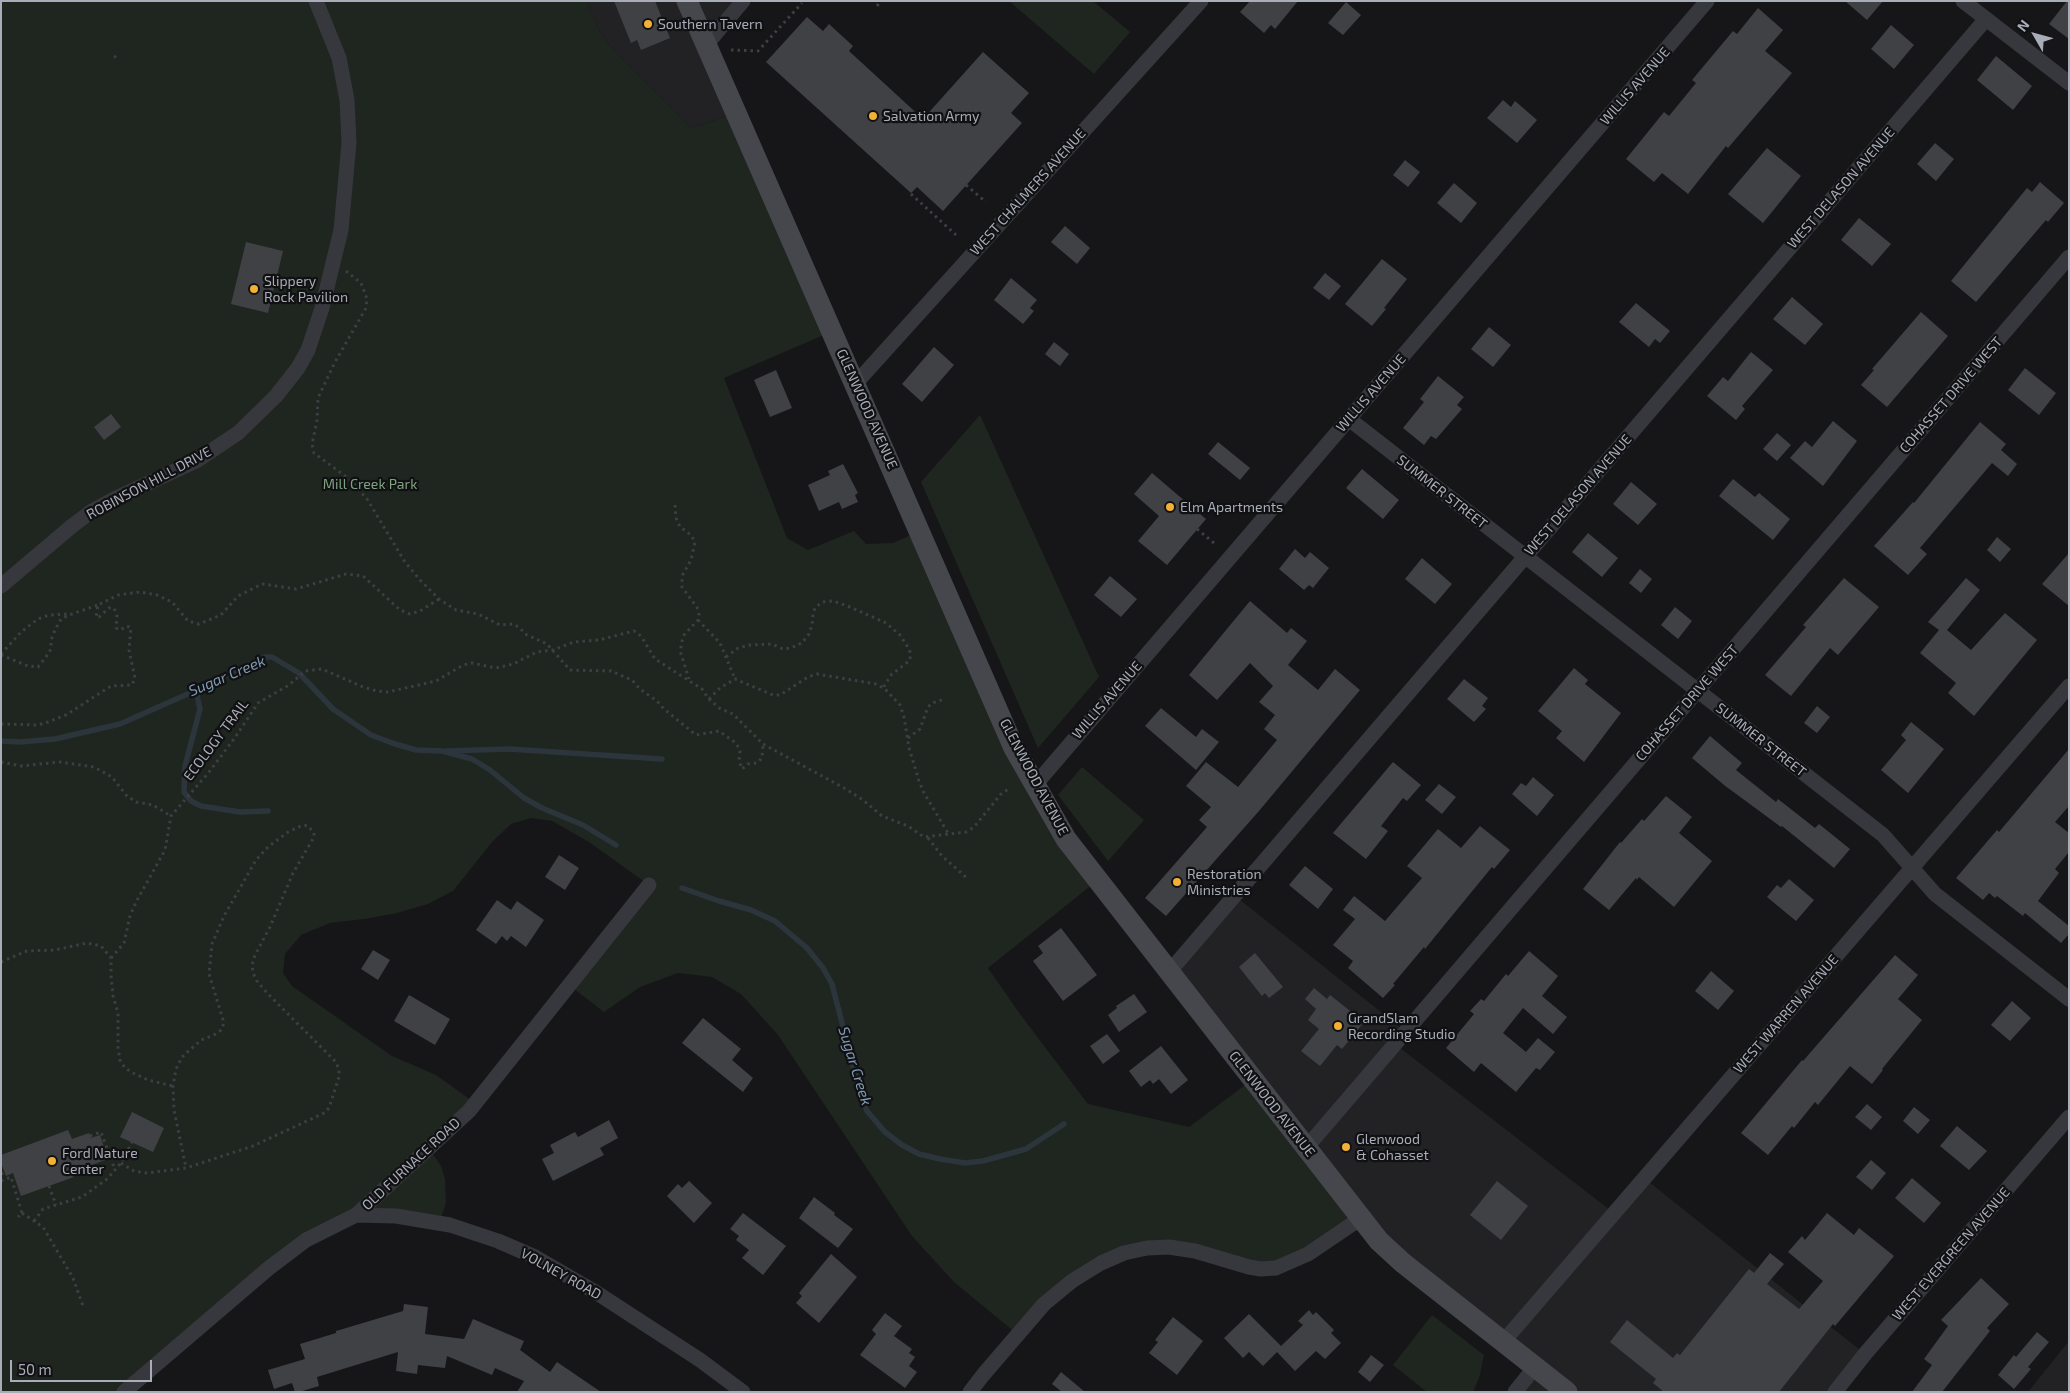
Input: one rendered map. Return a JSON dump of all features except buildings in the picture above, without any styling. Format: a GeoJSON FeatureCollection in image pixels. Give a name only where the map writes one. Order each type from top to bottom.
{"type":"FeatureCollection","features":[{"type":"Feature","properties":{"kind":"main road","name":"GLENWOOD AVENUE"},"geometry":{"type":"LineString","coordinates":[[688,1],[1014,748],[1066,839],[1379,1241],[1403,1263],[1567,1392]]}},
{"type":"Feature","properties":{"kind":"street","name":"ROBINSON HILL DRIVE"},"geometry":{"type":"LineString","coordinates":[[1,586],[92,511],[196,461],[238,433],[265,408],[287,383],[308,350],[322,308],[340,230],[349,143],[347,100],[339,58],[316,1]]}},
{"type":"Feature","properties":{"kind":"street"},"geometry":{"type":"LineString","coordinates":[[706,44],[743,1]]}},
{"type":"Feature","properties":{"kind":"street","name":"WEST CHALMERS AVENUE"},"geometry":{"type":"LineString","coordinates":[[856,383],[1201,1]]}},
{"type":"Feature","properties":{"kind":"street","name":"WILLIS AVENUE"},"geometry":{"type":"LineString","coordinates":[[1035,785],[1707,1]]}},
{"type":"Feature","properties":{"kind":"street"},"geometry":{"type":"LineString","coordinates":[[1963,1],[2069,83]]}},
{"type":"Feature","properties":{"kind":"street","name":"WEST DELASON AVENUE"},"geometry":{"type":"LineString","coordinates":[[1170,971],[1986,19]]}},
{"type":"Feature","properties":{"kind":"street","name":"COHASSET DRIVE WEST"},"geometry":{"type":"LineString","coordinates":[[1306,1148],[2069,257]]}},
{"type":"Feature","properties":{"kind":"street","name":"SUMMER STREET"},"geometry":{"type":"LineString","coordinates":[[1349,419],[1884,835],[1935,894],[2069,999]]}},
{"type":"Feature","properties":{"kind":"street","name":"WEST WARREN AVENUE"},"geometry":{"type":"LineString","coordinates":[[1503,1342],[2069,686]]}},
{"type":"Feature","properties":{"kind":"street","name":"OLD FURNACE ROAD"},"geometry":{"type":"LineString","coordinates":[[124,1392],[269,1268],[306,1240],[356,1215],[469,1111],[649,885]]}},
{"type":"Feature","properties":{"kind":"street","name":"WEST EVERGREEN AVENUE"},"geometry":{"type":"LineString","coordinates":[[1835,1392],[1865,1354],[2069,1117]]}},
{"type":"Feature","properties":{"kind":"street","name":"VOLNEY ROAD"},"geometry":{"type":"LineString","coordinates":[[356,1215],[396,1216],[450,1225],[498,1241],[534,1257],[597,1293],[700,1360],[743,1392]]}},
{"type":"Feature","properties":{"kind":"street"},"geometry":{"type":"LineString","coordinates":[[970,1392],[1044,1304],[1072,1281],[1101,1264],[1124,1254],[1147,1248],[1169,1247],[1195,1251],[1249,1267],[1261,1269],[1276,1268],[1308,1254],[1361,1218]]}},
{"type":"Feature","properties":{"kind":"street"},"geometry":{"type":"LineString","coordinates":[[1515,1392],[1535,1366]]}},
{"type":"Feature","properties":{"kind":"path"},"geometry":{"type":"LineString","coordinates":[[877,6],[882,1]]}},
{"type":"Feature","properties":{"kind":"path"},"geometry":{"type":"LineString","coordinates":[[731,50],[758,52],[802,3]]}},
{"type":"Feature","properties":{"kind":"path"},"geometry":{"type":"LineString","coordinates":[[114,56],[118,59]]}},
{"type":"Feature","properties":{"kind":"path"},"geometry":{"type":"LineString","coordinates":[[966,185],[986,202]]}},
{"type":"Feature","properties":{"kind":"path"},"geometry":{"type":"LineString","coordinates":[[911,194],[956,235]]}},
{"type":"Feature","properties":{"kind":"path"},"geometry":{"type":"LineString","coordinates":[[332,264],[353,275],[361,283],[367,299],[366,308],[335,362],[318,398],[317,421],[312,444],[314,453],[349,479],[367,499],[405,562],[438,599],[456,610],[478,614],[500,625],[513,624],[525,634],[546,644],[570,670],[610,671],[632,680],[696,735],[719,731],[730,737],[740,751],[739,761],[742,769],[748,764],[757,763],[762,758],[763,744]]}},
{"type":"Feature","properties":{"kind":"path"},"geometry":{"type":"LineString","coordinates":[[676,505],[676,518],[680,526],[690,535],[694,542],[691,560],[682,576],[682,586],[698,609],[698,620],[684,635],[681,644],[680,654],[690,680],[702,688],[709,699],[719,708],[733,714],[763,744],[863,800],[882,816],[900,822],[928,838],[942,856],[968,879]]}},
{"type":"Feature","properties":{"kind":"path"},"geometry":{"type":"LineString","coordinates":[[1197,529],[1214,543]]}},
{"type":"Feature","properties":{"kind":"path"},"geometry":{"type":"LineString","coordinates":[[69,614],[61,619],[51,640],[50,649],[38,666],[28,666],[1,654],[21,632],[38,619],[49,615],[69,614],[127,593],[140,592],[157,595],[172,602],[188,621],[199,624],[220,615],[238,596],[264,584],[296,589],[355,573],[363,576],[400,610],[410,614],[420,611],[438,599]]}},
{"type":"Feature","properties":{"kind":"path"},"geometry":{"type":"LineString","coordinates":[[726,656],[738,648],[750,645],[772,644],[783,649],[802,643],[809,634],[812,625],[812,614],[816,608],[822,602],[832,601],[886,623],[900,635],[909,649],[911,655],[909,661],[891,675],[883,688]]}},
{"type":"Feature","properties":{"kind":"path"},"geometry":{"type":"LineString","coordinates":[[1,724],[38,725],[66,715],[112,686],[132,685],[136,678],[129,650],[131,628],[127,626],[120,630],[116,628],[117,616],[114,608],[110,608],[99,617],[96,617],[98,605]]}},
{"type":"Feature","properties":{"kind":"path"},"geometry":{"type":"LineString","coordinates":[[698,620],[720,643],[735,679],[773,695],[780,695],[808,676],[817,674],[867,681],[883,688],[900,705],[904,716],[911,759],[924,793],[948,834]]}},
{"type":"Feature","properties":{"kind":"path","name":"ECOLOGY TRAIL"},"geometry":{"type":"LineString","coordinates":[[171,816],[209,772],[258,703],[294,682],[305,671],[322,669],[363,687],[388,692],[436,681],[464,664],[472,663],[496,668],[513,664],[537,652],[553,650],[574,642],[599,640],[634,631],[641,636],[655,660],[664,667],[690,680]]}},
{"type":"Feature","properties":{"kind":"path"},"geometry":{"type":"LineString","coordinates":[[709,699],[720,688],[735,679]]}},
{"type":"Feature","properties":{"kind":"path"},"geometry":{"type":"LineString","coordinates":[[908,738],[920,729],[928,707],[932,703],[945,699]]}},
{"type":"Feature","properties":{"kind":"path"},"geometry":{"type":"LineString","coordinates":[[1,762],[21,766],[60,762],[94,767],[112,777],[126,796],[136,802],[153,805],[171,816],[165,850],[130,916],[124,943],[111,958]]}},
{"type":"Feature","properties":{"kind":"path"},"geometry":{"type":"LineString","coordinates":[[928,838],[934,835],[958,835],[974,827],[995,799],[1010,788]]}},
{"type":"Feature","properties":{"kind":"path"},"geometry":{"type":"LineString","coordinates":[[121,1163],[134,1170],[147,1173],[186,1168],[253,1146],[324,1113],[329,1108],[339,1077],[336,1062],[268,994],[253,973],[252,965],[293,872],[314,837],[314,833],[308,826],[303,825],[288,832],[268,847],[256,860],[233,899],[212,944],[209,974],[224,1023],[214,1035],[201,1040],[182,1057],[176,1069],[172,1086],[174,1110],[186,1168]]}},
{"type":"Feature","properties":{"kind":"path"},"geometry":{"type":"LineString","coordinates":[[1,962],[27,951],[55,950],[87,943],[100,946],[111,958],[112,982],[118,1013],[120,1060],[125,1068],[133,1073],[148,1080],[172,1086]]}},
{"type":"Feature","properties":{"kind":"path"},"geometry":{"type":"LineString","coordinates":[[90,1136],[101,1132],[115,1170]]}},
{"type":"Feature","properties":{"kind":"path"},"geometry":{"type":"LineString","coordinates":[[34,1220],[43,1209],[82,1196],[108,1179],[121,1163],[132,1142]]}},
{"type":"Feature","properties":{"kind":"path"},"geometry":{"type":"LineString","coordinates":[[1,1181],[11,1177],[22,1213],[43,1227],[73,1278],[82,1306]]}},
{"type":"Feature","properties":{"kind":"path"},"geometry":{"type":"LineString","coordinates":[[49,1186],[56,1205]]}},
{"type":"Feature","properties":{"kind":"path"},"geometry":{"type":"LineString","coordinates":[[18,1217],[22,1213]]}},
{"type":"Feature","properties":{"kind":"shaded area"},"geometry":{"type":"Polygon","coordinates":[[[586,1],[743,1],[707,44],[737,113],[691,128],[610,46],[599,30],[586,1]]]}},
{"type":"Feature","properties":{"kind":"shaded area"},"geometry":{"type":"Polygon","coordinates":[[[1234,895],[1406,1032],[1395,1044],[1614,1213],[1644,1178],[1865,1354],[1835,1392],[1515,1392],[1535,1367],[1403,1263],[1170,971],[1234,895]]]}},
{"type":"Feature","properties":{"kind":"shaded area"},"geometry":{"type":"Polygon","coordinates":[[[2069,1341],[2069,1392],[2028,1392],[2069,1341]]]}},
{"type":"Feature","properties":{"kind":"green space","name":"Mill Creek Park"},"geometry":{"type":"Polygon","coordinates":[[[1,1],[586,1],[599,30],[610,46],[691,128],[737,113],[833,331],[724,378],[787,538],[808,550],[854,531],[866,544],[893,543],[920,531],[1035,785],[1098,880],[988,968],[1088,1104],[1189,1127],[1253,1079],[1361,1218],[1276,1268],[1169,1247],[1101,1263],[1017,1334],[954,1282],[912,1236],[778,1035],[741,994],[712,977],[678,973],[640,987],[604,1012],[569,985],[649,885],[589,842],[552,821],[531,818],[511,824],[492,842],[453,891],[428,904],[397,913],[330,923],[301,935],[285,954],[283,973],[292,986],[392,1056],[436,1075],[475,1103],[429,1148],[441,1166],[445,1179],[446,1203],[439,1223],[356,1215],[306,1240],[124,1392],[1,1392],[1,1]]]}},
{"type":"Feature","properties":{"kind":"green space"},"geometry":{"type":"Polygon","coordinates":[[[1009,1],[1093,1],[1130,32],[1094,74],[1009,1]]]}},
{"type":"Feature","properties":{"kind":"green space"},"geometry":{"type":"Polygon","coordinates":[[[980,415],[1099,677],[1038,748],[921,482],[980,415]]]}},
{"type":"Feature","properties":{"kind":"green space"},"geometry":{"type":"Polygon","coordinates":[[[1082,767],[1144,820],[1108,861],[1058,795],[1082,767]]]}},
{"type":"Feature","properties":{"kind":"green space"},"geometry":{"type":"Polygon","coordinates":[[[1432,1315],[1484,1355],[1480,1375],[1473,1392],[1427,1392],[1393,1365],[1432,1315]]]}},
{"type":"Feature","properties":{"kind":"waterway","name":"Sugar Creek"},"geometry":{"type":"LineString","coordinates":[[1,741],[20,742],[55,739],[120,724],[265,657],[272,657],[299,673],[333,709],[371,735],[416,750],[442,751],[472,759],[490,770],[524,798],[542,808],[583,825],[616,845]]}},
{"type":"Feature","properties":{"kind":"waterway"},"geometry":{"type":"LineString","coordinates":[[196,690],[200,709],[185,766],[184,792],[191,801],[201,806],[240,812],[268,811]]}},
{"type":"Feature","properties":{"kind":"waterway"},"geometry":{"type":"LineString","coordinates":[[447,751],[509,749],[662,759]]}},
{"type":"Feature","properties":{"kind":"waterway","name":"Sugar Creek"},"geometry":{"type":"LineString","coordinates":[[682,888],[751,910],[775,921],[807,948],[823,968],[832,984],[861,1097],[867,1111],[885,1132],[902,1145],[919,1154],[940,1159],[965,1163],[983,1161],[1026,1149],[1064,1124]]}},
{"type":"Feature","properties":{"kind":"place","name":"Southern Tavern"},"geometry":{"type":"Point","coordinates":[648,24]}},
{"type":"Feature","properties":{"kind":"place","name":"Salvation Army"},"geometry":{"type":"Point","coordinates":[873,116]}},
{"type":"Feature","properties":{"kind":"place","name":"Slippery Rock Pavilion"},"geometry":{"type":"Point","coordinates":[254,289]}},
{"type":"Feature","properties":{"kind":"place","name":"Elm Apartments"},"geometry":{"type":"Point","coordinates":[1170,507]}},
{"type":"Feature","properties":{"kind":"place","name":"Restoration Ministries"},"geometry":{"type":"Point","coordinates":[1177,882]}},
{"type":"Feature","properties":{"kind":"place","name":"GrandSlam Recording Studio"},"geometry":{"type":"Point","coordinates":[1338,1026]}},
{"type":"Feature","properties":{"kind":"place","name":"Glenwood & Cohasset"},"geometry":{"type":"Point","coordinates":[1346,1147]}},
{"type":"Feature","properties":{"kind":"place","name":"Ford Nature Center"},"geometry":{"type":"Point","coordinates":[52,1161]}}]}
